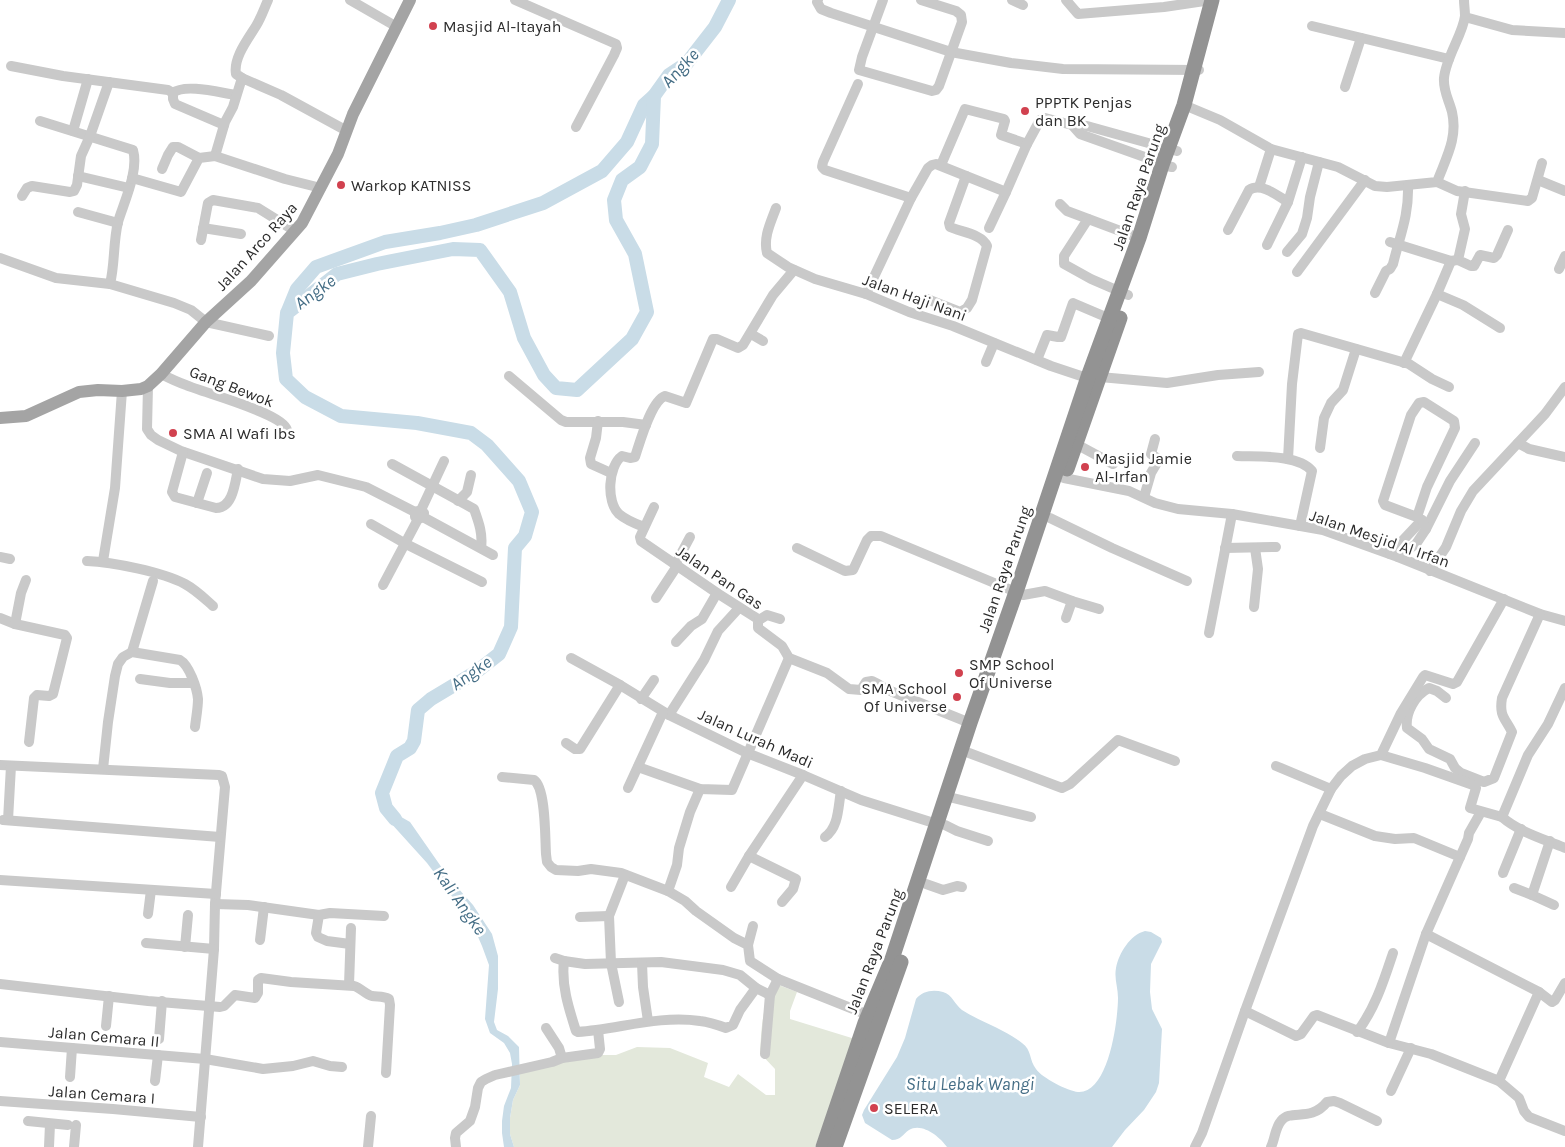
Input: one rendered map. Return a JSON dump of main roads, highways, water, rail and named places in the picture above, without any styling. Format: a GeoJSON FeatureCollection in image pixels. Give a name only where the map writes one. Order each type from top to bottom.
{"type":"FeatureCollection","features":[{"type":"Feature","properties":{"kind":"highway","name":"Jalan Raya Parung"},"geometry":{"type":"LineString","coordinates":[[1198,70],[1211,0]]}},
{"type":"Feature","properties":{"kind":"highway","name":"Jalan Raya Parung"},"geometry":{"type":"LineString","coordinates":[[835,1147],[915,907],[970,724],[1050,518],[1076,444],[1114,321],[1188,107],[1220,0]]}},
{"type":"Feature","properties":{"kind":"highway","name":"Jalan Raya Parung"},"geometry":{"type":"LineString","coordinates":[[1124,293],[1139,238],[1167,166]]}},
{"type":"Feature","properties":{"kind":"highway","name":"Jalan Raya Parung"},"geometry":{"type":"LineString","coordinates":[[823,1147],[868,1015],[926,884],[941,825],[953,798],[1010,638],[1020,593],[1096,379]]}},
{"type":"Feature","properties":{"kind":"main road","name":"Jalan Arco Raya"},"geometry":{"type":"LineString","coordinates":[[0,418],[26,416],[79,392],[141,389],[148,386],[161,374],[206,322],[251,281],[302,223],[321,188],[375,68],[410,0]]}},
{"type":"Feature","properties":{"kind":"water","name":"Kali Angke"},"geometry":{"type":"Polygon","coordinates":[[[389,803],[396,814],[410,822],[449,878],[473,905],[492,934],[498,956],[498,989],[494,1022],[497,1030],[508,1036],[519,1047],[520,1085],[513,1100],[510,1118],[510,1134],[514,1147],[504,1147],[502,1133],[504,1106],[511,1088],[512,1064],[510,1053],[504,1043],[490,1033],[485,1019],[489,965],[472,923],[427,863],[389,821],[380,808],[389,803]]]}},
{"type":"Feature","properties":{"kind":"water","name":"Situ Lebak Wangi"},"geometry":{"type":"Polygon","coordinates":[[[1145,931],[1161,938],[1162,942],[1151,964],[1150,992],[1152,1009],[1162,1029],[1159,1083],[1156,1092],[1144,1110],[1112,1147],[947,1147],[940,1139],[925,1129],[914,1128],[900,1138],[892,1140],[865,1123],[862,1115],[864,1110],[897,1057],[905,1038],[916,999],[925,992],[939,991],[946,993],[962,1010],[1022,1043],[1029,1052],[1036,1069],[1049,1080],[1078,1092],[1089,1089],[1097,1081],[1104,1069],[1114,1037],[1118,1008],[1115,976],[1117,962],[1126,945],[1135,936],[1145,931]]]}},
{"type":"Feature","properties":{"kind":"waterway","name":"Angke"},"geometry":{"type":"LineString","coordinates":[[395,819],[386,808],[382,793],[397,756],[410,748],[414,741],[418,710],[431,699],[476,672],[499,654],[511,627],[515,548],[525,536],[532,512],[519,481],[487,445],[471,433],[417,423],[341,416],[305,397],[286,379],[283,353],[287,313],[337,274],[453,249],[480,250],[510,292],[524,338],[544,375],[556,388],[577,390],[632,339],[647,312],[635,254],[616,220],[614,200],[622,180],[640,167],[652,144],[654,96],[669,75],[687,63],[715,27],[729,0]]}},
{"type":"Feature","properties":{"kind":"waterway"},"geometry":{"type":"LineString","coordinates":[[288,311],[297,289],[316,267],[385,242],[476,225],[543,203],[602,171],[627,142],[644,105],[654,96]]}},
{"type":"Feature","properties":{"kind":"place","name":"Masjid Al-Itayah"},"geometry":{"type":"Point","coordinates":[433,26]}},
{"type":"Feature","properties":{"kind":"place","name":"PPPTK Penjas dan BK"},"geometry":{"type":"Point","coordinates":[1025,111]}},
{"type":"Feature","properties":{"kind":"place","name":"Warkop KATNISS"},"geometry":{"type":"Point","coordinates":[341,185]}},
{"type":"Feature","properties":{"kind":"place","name":"SMA Al Wafi Ibs"},"geometry":{"type":"Point","coordinates":[173,433]}},
{"type":"Feature","properties":{"kind":"place","name":"Masjid Jamie Al-Irfan"},"geometry":{"type":"Point","coordinates":[1085,467]}},
{"type":"Feature","properties":{"kind":"place","name":"SMP School Of Universe"},"geometry":{"type":"Point","coordinates":[959,673]}},
{"type":"Feature","properties":{"kind":"place","name":"SMA School Of Universe"},"geometry":{"type":"Point","coordinates":[957,697]}},
{"type":"Feature","properties":{"kind":"place","name":"SELERA"},"geometry":{"type":"Point","coordinates":[874,1108]}}]}
